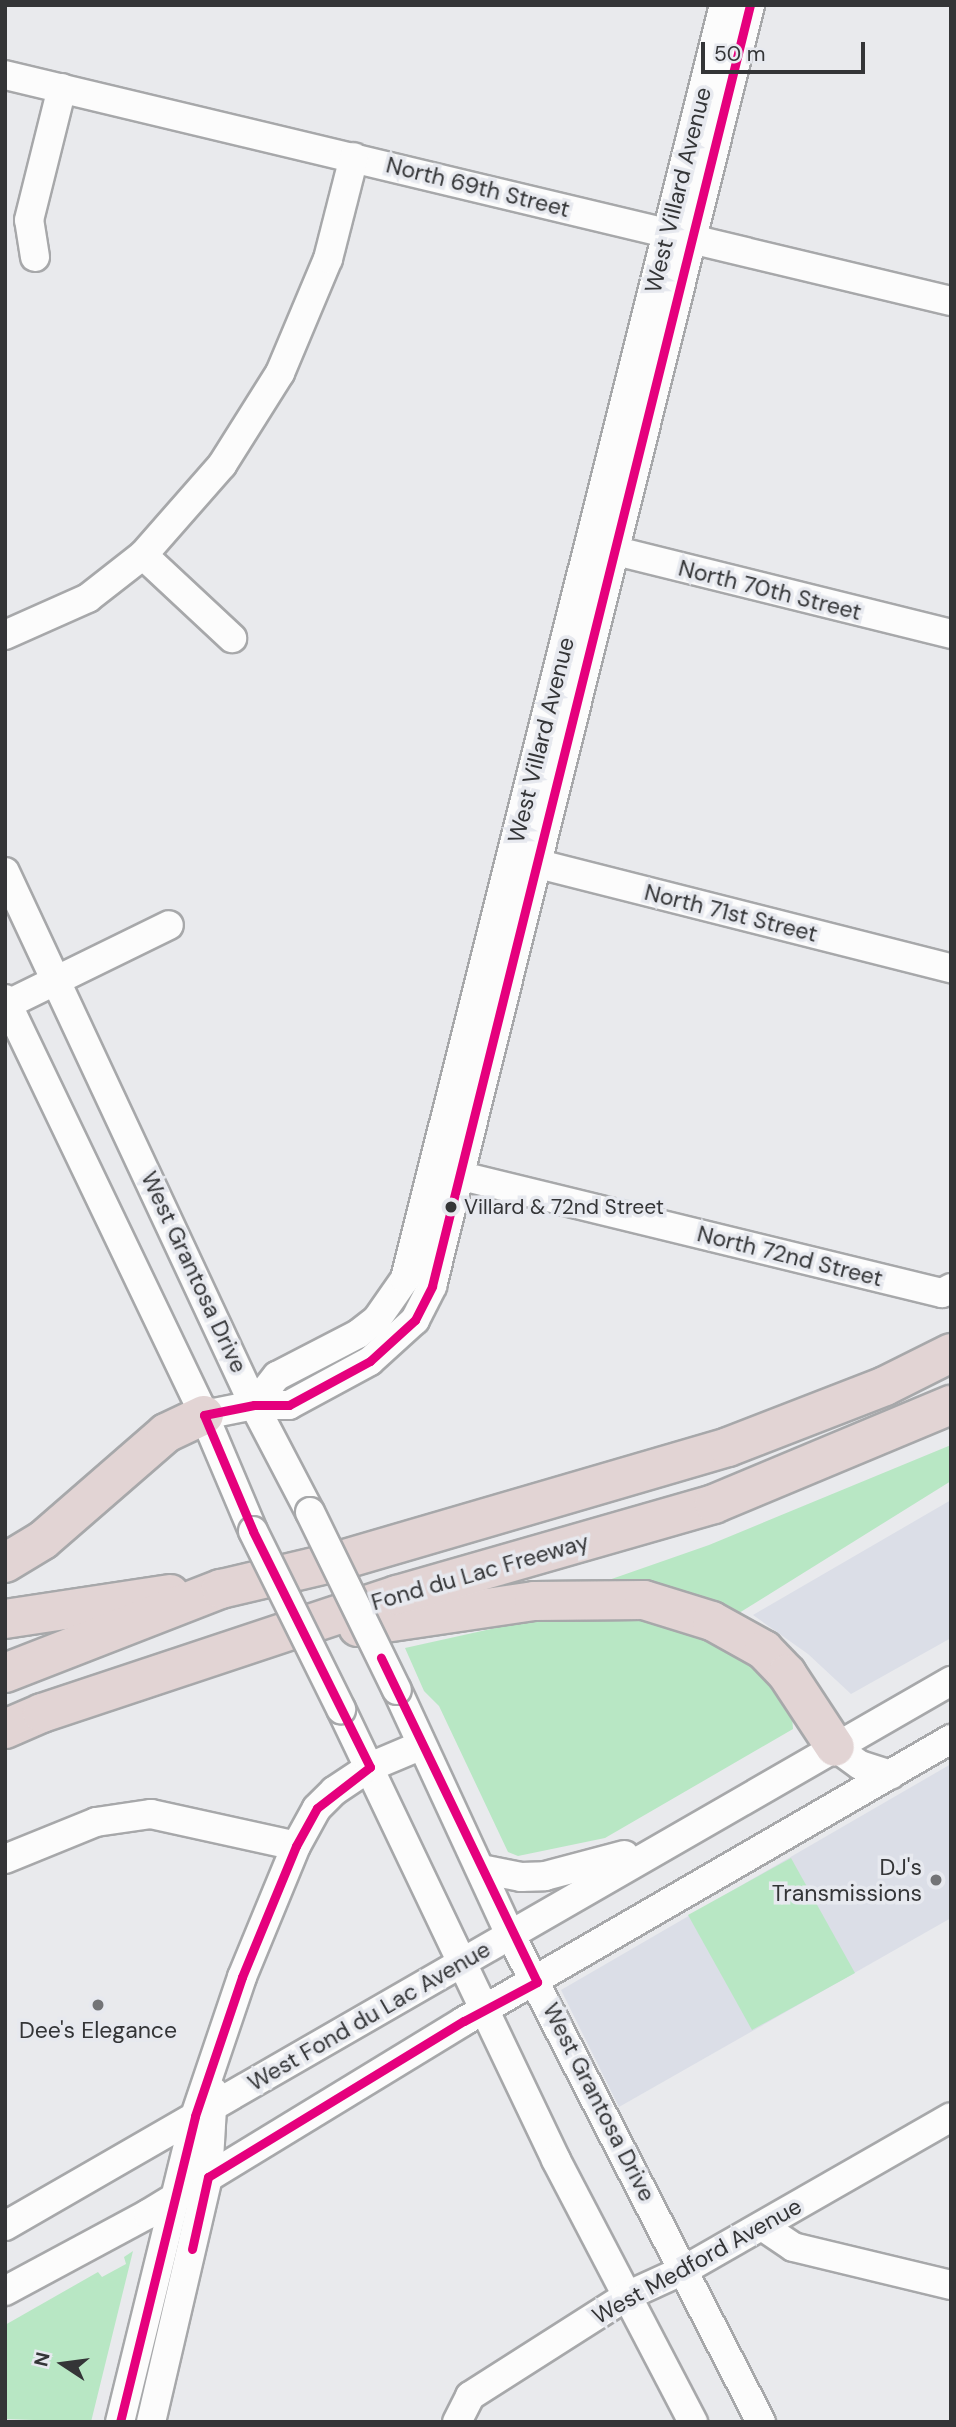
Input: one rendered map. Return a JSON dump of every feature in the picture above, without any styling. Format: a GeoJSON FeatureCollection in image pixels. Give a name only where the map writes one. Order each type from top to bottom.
{"type":"FeatureCollection","features":[{"type":"Feature","properties":{"kind":"highway"},"geometry":{"type":"LineString","coordinates":[[5,1619],[76,1606],[221,1589],[335,1562],[728,1447],[885,1386],[951,1353]]}},
{"type":"Feature","properties":{"kind":"highway","name":"Fond du Lac Freeway"},"geometry":{"type":"LineString","coordinates":[[5,1729],[397,1595],[714,1504],[951,1405]]}},
{"type":"Feature","properties":{"kind":"highway"},"geometry":{"type":"LineString","coordinates":[[5,1563],[53,1531],[166,1433],[204,1415]]}},
{"type":"Feature","properties":{"kind":"highway"},"geometry":{"type":"LineString","coordinates":[[5,1673],[221,1589]]}},
{"type":"Feature","properties":{"kind":"highway"},"geometry":{"type":"LineString","coordinates":[[252,1643],[534,1601],[644,1600],[712,1621],[764,1650],[787,1674],[835,1747]]}},
{"type":"Feature","properties":{"kind":"street","name":"West Villard Avenue"},"geometry":{"type":"LineString","coordinates":[[680,236],[724,5]]}},
{"type":"Feature","properties":{"kind":"street","name":"West Villard Avenue"},"geometry":{"type":"LineString","coordinates":[[204,1415],[254,1405],[289,1405],[370,1361],[402,1335],[432,1286],[446,1173],[680,236],[750,5]]}},
{"type":"Feature","properties":{"kind":"street","name":"North 69th Street"},"geometry":{"type":"LineString","coordinates":[[5,75],[951,302]]}},
{"type":"Feature","properties":{"kind":"street"},"geometry":{"type":"LineString","coordinates":[[35,257],[29,219],[62,88]]}},
{"type":"Feature","properties":{"kind":"street"},"geometry":{"type":"LineString","coordinates":[[5,635],[88,598],[143,555],[222,465],[280,373],[328,259],[354,157]]}},
{"type":"Feature","properties":{"kind":"street","name":"North 70th Street"},"geometry":{"type":"LineString","coordinates":[[603,548],[951,634]]}},
{"type":"Feature","properties":{"kind":"street"},"geometry":{"type":"LineString","coordinates":[[143,555],[232,638]]}},
{"type":"Feature","properties":{"kind":"street","name":"North 71st Street"},"geometry":{"type":"LineString","coordinates":[[524,860],[951,968]]}},
{"type":"Feature","properties":{"kind":"street","name":"West Grantosa Drive"},"geometry":{"type":"LineString","coordinates":[[5,872],[254,1405],[397,1690],[510,1934],[686,2269],[761,2422]]}},
{"type":"Feature","properties":{"kind":"street"},"geometry":{"type":"LineString","coordinates":[[169,926],[57,981],[7,1002],[204,1415],[253,1531],[464,1961],[556,2160],[693,2422]]}},
{"type":"Feature","properties":{"kind":"street","name":"North 72nd Street"},"geometry":{"type":"LineString","coordinates":[[446,1173],[946,1290]]}},
{"type":"Feature","properties":{"kind":"street","name":"West Fond du Lac Avenue"},"geometry":{"type":"LineString","coordinates":[[5,2226],[951,1681]]}},
{"type":"Feature","properties":{"kind":"street"},"geometry":{"type":"LineString","coordinates":[[5,2291],[175,2197],[485,2009],[537,1982],[951,1739]]}},
{"type":"Feature","properties":{"kind":"street"},"geometry":{"type":"LineString","coordinates":[[120,2422],[175,2197],[205,2110],[211,2074],[242,1977],[296,1846],[317,1808],[370,1767],[422,1745]]}},
{"type":"Feature","properties":{"kind":"street"},"geometry":{"type":"LineString","coordinates":[[835,1747],[860,1765],[890,1775]]}},
{"type":"Feature","properties":{"kind":"street"},"geometry":{"type":"LineString","coordinates":[[5,1858],[96,1822],[151,1814],[296,1846]]}},
{"type":"Feature","properties":{"kind":"street"},"geometry":{"type":"LineString","coordinates":[[481,1869],[521,1877],[545,1876],[581,1870],[686,1835]]}},
{"type":"Feature","properties":{"kind":"street"},"geometry":{"type":"LineString","coordinates":[[151,2422],[208,2177],[205,2110]]}},
{"type":"Feature","properties":{"kind":"street","name":"West Medford Avenue"},"geometry":{"type":"LineString","coordinates":[[457,2422],[470,2396],[627,2296],[686,2269],[951,2117]]}},
{"type":"Feature","properties":{"kind":"street"},"geometry":{"type":"LineString","coordinates":[[762,2226],[793,2247],[951,2285]]}},
{"type":"Feature","properties":{"kind":"shaded area"},"geometry":{"type":"Polygon","coordinates":[[[951,1500],[951,1638],[851,1694],[808,1654],[753,1615],[951,1500]]]}},
{"type":"Feature","properties":{"kind":"shaded area"},"geometry":{"type":"Polygon","coordinates":[[[951,1764],[951,1918],[619,2107],[561,1990],[951,1764]]]}},
{"type":"Feature","properties":{"kind":"green space"},"geometry":{"type":"Polygon","coordinates":[[[951,1445],[951,1481],[731,1618],[603,1582],[709,1545],[951,1445]]]}},
{"type":"Feature","properties":{"kind":"green space"},"geometry":{"type":"Polygon","coordinates":[[[614,1611],[726,1639],[791,1702],[793,1729],[605,1838],[518,1856],[508,1852],[439,1706],[424,1691],[405,1648],[541,1618],[614,1611]]]}},
{"type":"Feature","properties":{"kind":"green space"},"geometry":{"type":"Polygon","coordinates":[[[791,1858],[855,1973],[752,2030],[688,1915],[791,1858]]]}},
{"type":"Feature","properties":{"kind":"green space"},"geometry":{"type":"Polygon","coordinates":[[[133,2251],[91,2422],[5,2419],[5,2325],[98,2272],[102,2277],[126,2264],[124,2257],[133,2251]]]}},
{"type":"Feature","properties":{"kind":"transit line"},"geometry":{"type":"LineString","coordinates":[[120,2422],[195,2116],[242,1977],[296,1846],[317,1808],[370,1767],[253,1531],[204,1415],[254,1405],[289,1405],[370,1361],[415,1320],[432,1286],[750,5]]}},
{"type":"Feature","properties":{"kind":"transit line"},"geometry":{"type":"LineString","coordinates":[[192,2249],[208,2177],[464,2021],[537,1982],[381,1658]]}},
{"type":"Feature","properties":{"kind":"place","name":"Villard & 72nd Street"},"geometry":{"type":"Point","coordinates":[451,1207]}},
{"type":"Feature","properties":{"kind":"place","name":"DJ's Transmissions"},"geometry":{"type":"Point","coordinates":[936,1880]}},
{"type":"Feature","properties":{"kind":"place","name":"Dee's Elegance"},"geometry":{"type":"Point","coordinates":[98,2005]}}]}
